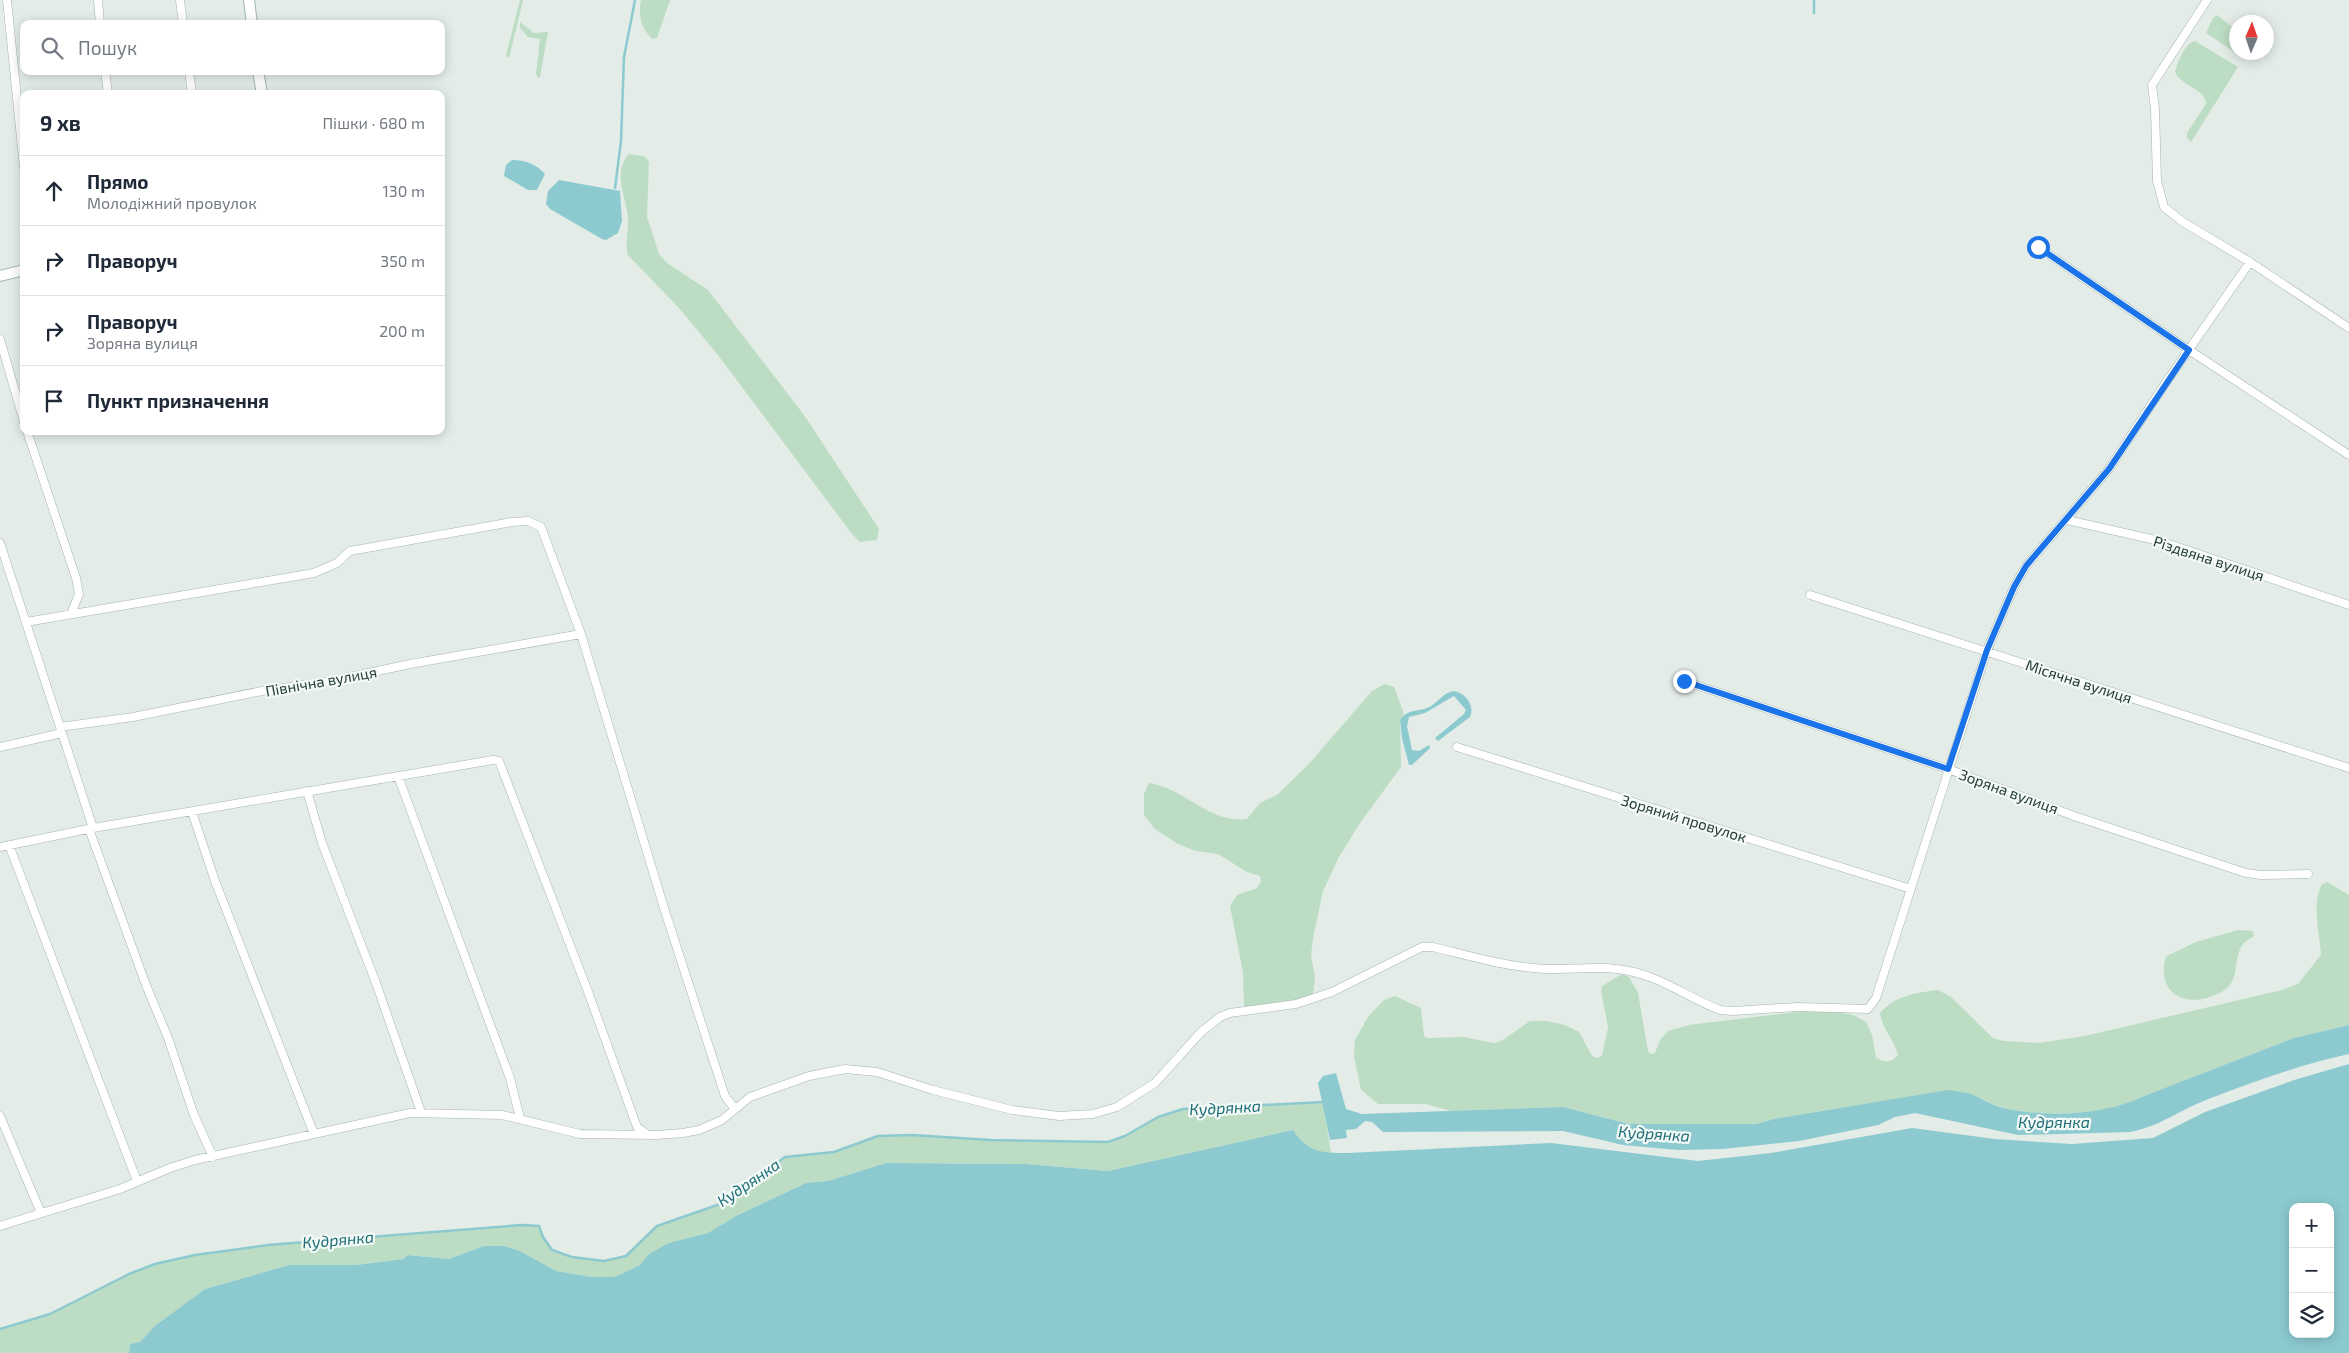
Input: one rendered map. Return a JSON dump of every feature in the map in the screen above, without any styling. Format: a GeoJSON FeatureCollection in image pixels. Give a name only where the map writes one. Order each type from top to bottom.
{"type":"FeatureCollection","features":[{"type":"Feature","properties":{"kind":"street"},"geometry":{"type":"LineString","coordinates":[[7,0],[20,128]]}},
{"type":"Feature","properties":{"kind":"street"},"geometry":{"type":"LineString","coordinates":[[98,0],[100,20]]}},
{"type":"Feature","properties":{"kind":"street"},"geometry":{"type":"LineString","coordinates":[[180,0],[182,20]]}},
{"type":"Feature","properties":{"kind":"street"},"geometry":{"type":"LineString","coordinates":[[248,0],[251,20]]}},
{"type":"Feature","properties":{"kind":"street"},"geometry":{"type":"LineString","coordinates":[[2207,0],[2152,85],[2155,109],[2156,181],[2164,207],[2183,222],[2250,262],[2349,328]]}},
{"type":"Feature","properties":{"kind":"street"},"geometry":{"type":"LineString","coordinates":[[106,75],[107,90]]}},
{"type":"Feature","properties":{"kind":"street"},"geometry":{"type":"LineString","coordinates":[[190,75],[191,90]]}},
{"type":"Feature","properties":{"kind":"street"},"geometry":{"type":"LineString","coordinates":[[259,75],[261,90]]}},
{"type":"Feature","properties":{"kind":"street"},"geometry":{"type":"LineString","coordinates":[[2038,247],[2189,350],[2349,455]]}},
{"type":"Feature","properties":{"kind":"street"},"geometry":{"type":"LineString","coordinates":[[0,1226],[136,1182],[170,1168],[403,1114],[421,1112],[502,1115],[580,1134],[648,1135],[699,1130],[722,1120],[734,1108],[750,1097],[827,1071],[844,1069],[877,1072],[933,1090],[1012,1110],[1059,1116],[1093,1114],[1118,1107],[1155,1084],[1202,1032],[1220,1017],[1230,1012],[1296,1004],[1332,992],[1414,950],[1432,947],[1506,964],[1559,969],[1600,968],[1644,974],[1706,1004],[1733,1012],[1797,1007],[1868,1009],[1876,998],[1987,650],[2014,587],[2026,566],[2109,469],[2250,262]]}},
{"type":"Feature","properties":{"kind":"street"},"geometry":{"type":"LineString","coordinates":[[0,276],[20,271]]}},
{"type":"Feature","properties":{"kind":"street"},"geometry":{"type":"LineString","coordinates":[[0,339],[20,408]]}},
{"type":"Feature","properties":{"kind":"street"},"geometry":{"type":"LineString","coordinates":[[28,435],[76,578],[78,594],[71,614]]}},
{"type":"Feature","properties":{"kind":"street","name":"Різдвяна вулиця"},"geometry":{"type":"LineString","coordinates":[[2066,520],[2160,541],[2349,605]]}},
{"type":"Feature","properties":{"kind":"street"},"geometry":{"type":"LineString","coordinates":[[26,622],[314,573],[337,564],[350,550],[528,521],[541,527],[581,634],[664,908],[726,1096],[734,1108]]}},
{"type":"Feature","properties":{"kind":"street"},"geometry":{"type":"LineString","coordinates":[[0,543],[91,829],[146,985],[168,1038],[194,1115],[213,1157]]}},
{"type":"Feature","properties":{"kind":"street","name":"Місячна вулиця"},"geometry":{"type":"LineString","coordinates":[[1810,595],[1987,650],[2053,674],[2349,768]]}},
{"type":"Feature","properties":{"kind":"street","name":"Північна вулиця"},"geometry":{"type":"LineString","coordinates":[[0,747],[61,730],[262,691],[331,681],[410,664],[581,634]]}},
{"type":"Feature","properties":{"kind":"street","name":"Зоряна вулиця"},"geometry":{"type":"LineString","coordinates":[[1684,681],[1948,769],[2074,816],[2246,873],[2261,875],[2308,874]]}},
{"type":"Feature","properties":{"kind":"street","name":"Зоряний провулок"},"geometry":{"type":"LineString","coordinates":[[1457,747],[1911,888]]}},
{"type":"Feature","properties":{"kind":"street"},"geometry":{"type":"LineString","coordinates":[[0,847],[307,791],[493,760],[499,761],[587,989],[637,1127],[648,1135]]}},
{"type":"Feature","properties":{"kind":"street"},"geometry":{"type":"LineString","coordinates":[[398,776],[510,1078],[520,1118]]}},
{"type":"Feature","properties":{"kind":"street"},"geometry":{"type":"LineString","coordinates":[[307,791],[322,843],[379,991],[421,1112]]}},
{"type":"Feature","properties":{"kind":"street"},"geometry":{"type":"LineString","coordinates":[[192,812],[215,881],[314,1134]]}},
{"type":"Feature","properties":{"kind":"street"},"geometry":{"type":"LineString","coordinates":[[9,845],[136,1182]]}},
{"type":"Feature","properties":{"kind":"street"},"geometry":{"type":"LineString","coordinates":[[0,1116],[41,1213]]}},
{"type":"Feature","properties":{"kind":"green space"},"geometry":{"type":"Polygon","coordinates":[[[520,0],[523,0],[509,58],[506,56],[520,0]]]}},
{"type":"Feature","properties":{"kind":"green space"},"geometry":{"type":"Polygon","coordinates":[[[641,0],[670,0],[657,38],[652,39],[643,26],[640,16],[641,0]]]}},
{"type":"Feature","properties":{"kind":"green space"},"geometry":{"type":"Polygon","coordinates":[[[2217,15],[2229,24],[2229,48],[2206,33],[2213,18],[2217,15]]]}},
{"type":"Feature","properties":{"kind":"green space"},"geometry":{"type":"Polygon","coordinates":[[[520,22],[534,33],[548,32],[540,77],[538,78],[536,74],[540,39],[528,37],[520,28],[520,22]]]}},
{"type":"Feature","properties":{"kind":"green space"},"geometry":{"type":"Polygon","coordinates":[[[2195,41],[2238,67],[2191,142],[2187,138],[2187,133],[2206,104],[2205,99],[2198,91],[2182,81],[2175,72],[2185,49],[2195,41]]]}},
{"type":"Feature","properties":{"kind":"green space"},"geometry":{"type":"Polygon","coordinates":[[[629,154],[644,156],[649,162],[647,217],[659,254],[667,263],[708,290],[804,415],[879,529],[877,540],[860,542],[852,534],[718,355],[679,308],[628,255],[626,246],[628,217],[621,184],[621,168],[629,154]]]}},
{"type":"Feature","properties":{"kind":"green space"},"geometry":{"type":"Polygon","coordinates":[[[1385,684],[1394,687],[1404,714],[1400,720],[1401,767],[1360,823],[1339,857],[1323,891],[1311,956],[1315,977],[1313,994],[1310,1001],[1247,1009],[1244,1005],[1243,972],[1230,906],[1237,895],[1257,888],[1261,881],[1260,876],[1247,872],[1218,854],[1196,851],[1178,844],[1155,829],[1144,815],[1144,794],[1149,783],[1162,786],[1221,816],[1247,819],[1260,803],[1277,795],[1308,765],[1372,691],[1385,684]]]}},
{"type":"Feature","properties":{"kind":"green space"},"geometry":{"type":"Polygon","coordinates":[[[2327,882],[2349,895],[2349,1025],[2294,1038],[2129,1103],[2111,1108],[2072,1113],[2033,1113],[1998,1106],[1975,1095],[1967,1094],[1918,1097],[1870,1103],[1774,1119],[1756,1124],[1629,1124],[1563,1107],[1451,1111],[1426,1104],[1378,1104],[1361,1090],[1354,1056],[1355,1040],[1368,1017],[1384,1000],[1395,996],[1421,1008],[1424,1036],[1427,1038],[1464,1037],[1494,1043],[1503,1040],[1530,1021],[1547,1021],[1565,1025],[1579,1032],[1592,1056],[1597,1058],[1602,1056],[1608,1027],[1601,991],[1602,986],[1622,974],[1629,977],[1638,993],[1648,1051],[1651,1054],[1655,1053],[1660,1040],[1668,1031],[1689,1025],[1804,1011],[1832,1011],[1853,1015],[1866,1022],[1872,1035],[1876,1058],[1883,1061],[1893,1060],[1898,1055],[1883,1024],[1880,1013],[1893,1002],[1907,996],[1938,990],[1951,997],[1993,1038],[2004,1041],[2039,1043],[2085,1036],[2282,990],[2298,984],[2321,955],[2317,901],[2322,884],[2327,882]]]}},
{"type":"Feature","properties":{"kind":"green space"},"geometry":{"type":"Polygon","coordinates":[[[2238,930],[2252,931],[2254,936],[2245,942],[2240,949],[2233,979],[2229,986],[2222,992],[2210,997],[2193,1000],[2178,996],[2172,992],[2165,979],[2164,964],[2167,956],[2196,942],[2238,930]]]}},
{"type":"Feature","properties":{"kind":"green space"},"geometry":{"type":"Polygon","coordinates":[[[1323,1102],[1331,1153],[1325,1153],[1309,1147],[1293,1130],[1108,1171],[1026,1164],[886,1163],[828,1181],[806,1183],[736,1216],[708,1233],[649,1254],[640,1265],[615,1277],[592,1277],[556,1271],[518,1250],[504,1246],[484,1246],[449,1259],[407,1255],[404,1259],[356,1265],[289,1265],[205,1289],[156,1325],[140,1342],[130,1344],[129,1353],[0,1353],[0,1329],[50,1314],[129,1274],[155,1264],[195,1255],[268,1245],[522,1225],[539,1226],[543,1237],[552,1250],[572,1257],[604,1261],[626,1256],[657,1226],[723,1203],[785,1157],[834,1152],[878,1136],[912,1135],[991,1140],[1108,1142],[1125,1136],[1158,1117],[1183,1109],[1323,1102]]]}},
{"type":"Feature","properties":{"kind":"water"},"geometry":{"type":"Polygon","coordinates":[[[512,160],[530,163],[545,174],[537,190],[528,190],[504,176],[506,165],[512,160]]]}},
{"type":"Feature","properties":{"kind":"water"},"geometry":{"type":"Polygon","coordinates":[[[559,180],[620,191],[622,221],[618,233],[606,240],[602,239],[550,209],[546,204],[548,191],[559,180]]]}},
{"type":"Feature","properties":{"kind":"water"},"geometry":{"type":"Polygon","coordinates":[[[1454,691],[1466,697],[1471,709],[1470,717],[1438,741],[1435,738],[1464,714],[1466,710],[1454,696],[1425,713],[1409,717],[1407,726],[1412,750],[1419,751],[1429,745],[1430,748],[1412,765],[1409,765],[1402,738],[1400,720],[1407,713],[1427,708],[1444,695],[1454,691]]]}},
{"type":"Feature","properties":{"kind":"water"},"geometry":{"type":"Polygon","coordinates":[[[2349,1025],[2349,1054],[2262,1079],[2201,1102],[2161,1122],[2130,1132],[2018,1135],[1915,1113],[1895,1117],[1878,1125],[1799,1141],[1723,1149],[1678,1150],[1623,1145],[1563,1131],[1383,1132],[1372,1122],[1365,1121],[1356,1129],[1346,1130],[1347,1138],[1330,1140],[1318,1083],[1323,1076],[1336,1073],[1346,1109],[1362,1114],[1563,1107],[1629,1124],[1756,1124],[1774,1119],[1948,1090],[1971,1094],[1996,1106],[2017,1111],[2053,1114],[2073,1113],[2111,1108],[2128,1103],[2294,1038],[2349,1025]]]}},
{"type":"Feature","properties":{"kind":"water"},"geometry":{"type":"Polygon","coordinates":[[[2349,1064],[2349,1353],[129,1353],[130,1344],[140,1342],[156,1325],[205,1289],[289,1265],[356,1265],[404,1259],[407,1255],[449,1259],[484,1246],[504,1246],[518,1250],[556,1271],[592,1277],[615,1277],[640,1265],[649,1254],[669,1243],[708,1233],[736,1216],[806,1183],[828,1181],[886,1163],[1026,1164],[1108,1171],[1293,1130],[1310,1147],[1330,1153],[1551,1143],[1698,1161],[1771,1153],[1912,1128],[1995,1139],[2072,1144],[2153,1138],[2205,1112],[2294,1080],[2349,1064]]]}},
{"type":"Feature","properties":{"kind":"waterway"},"geometry":{"type":"LineString","coordinates":[[615,188],[621,141],[624,57],[635,0]]}},
{"type":"Feature","properties":{"kind":"waterway"},"geometry":{"type":"LineString","coordinates":[[1814,0],[1814,13]]}},
{"type":"Feature","properties":{"kind":"waterway","name":"Кудрянка"},"geometry":{"type":"LineString","coordinates":[[0,1329],[50,1314],[129,1274],[155,1264],[195,1255],[268,1245],[522,1225],[539,1226],[543,1237],[552,1250],[572,1257],[604,1261],[626,1256],[657,1226],[723,1203],[785,1157],[834,1152],[878,1136],[912,1135],[991,1140],[1108,1142],[1125,1136],[1158,1117],[1183,1109],[1324,1102]]}},
{"type":"Feature","properties":{"kind":"route"},"geometry":{"type":"LineString","coordinates":[[1684,681],[1948,769],[1987,650],[2004,608],[2026,566],[2109,469],[2189,350],[2038,247]]}}]}
